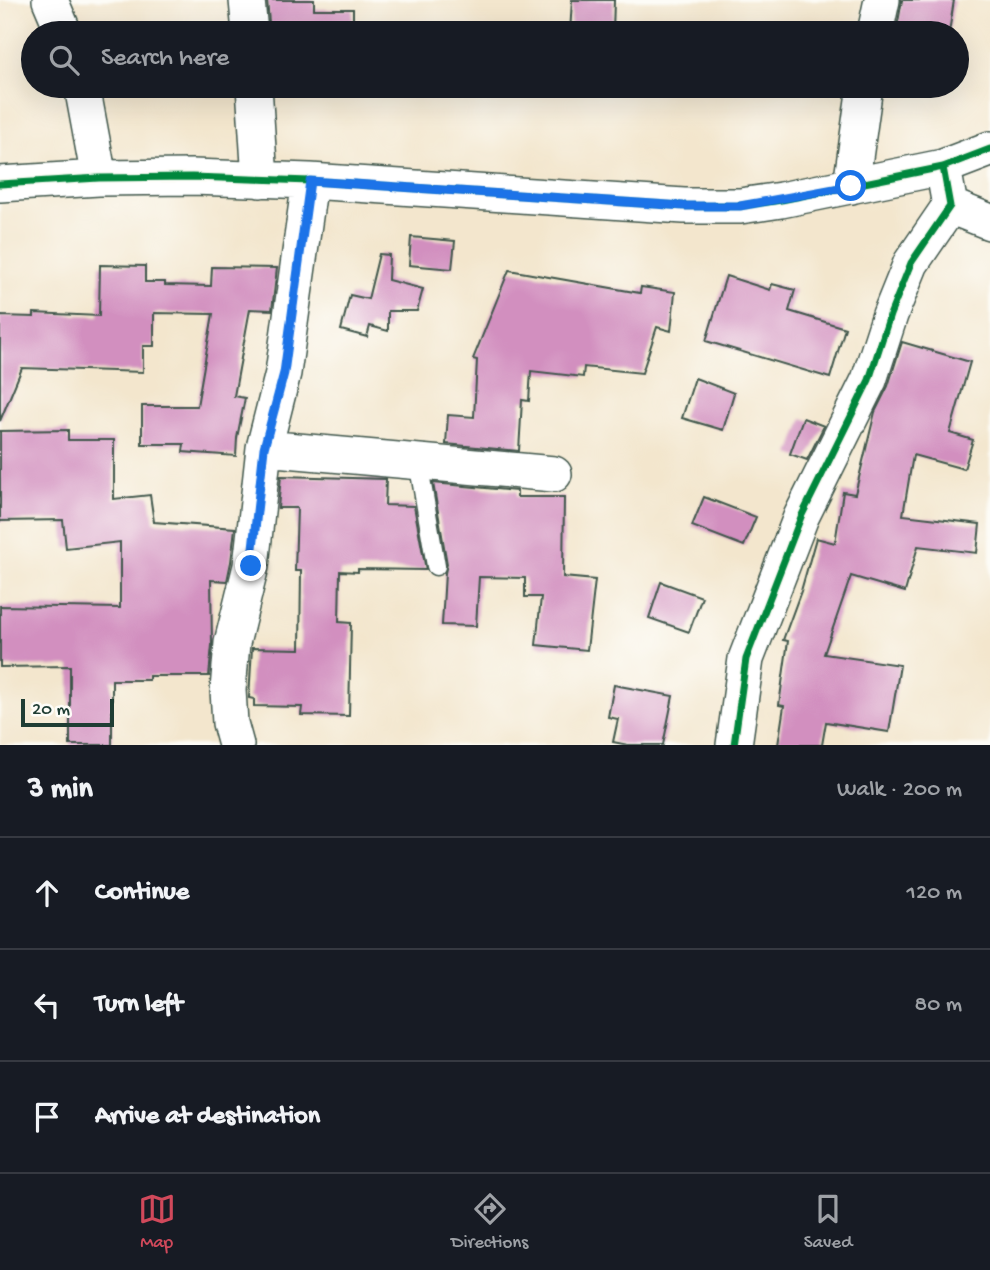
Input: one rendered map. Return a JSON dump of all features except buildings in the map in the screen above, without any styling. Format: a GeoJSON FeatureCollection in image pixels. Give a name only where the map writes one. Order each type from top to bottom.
{"type":"FeatureCollection","features":[{"type":"Feature","properties":{"kind":"street"},"geometry":{"type":"LineString","coordinates":[[50,0],[59,21]]}},
{"type":"Feature","properties":{"kind":"street"},"geometry":{"type":"LineString","coordinates":[[247,0],[249,21]]}},
{"type":"Feature","properties":{"kind":"street"},"geometry":{"type":"LineString","coordinates":[[878,21],[882,0]]}},
{"type":"Feature","properties":{"kind":"street"},"geometry":{"type":"LineString","coordinates":[[84,98],[99,178]]}},
{"type":"Feature","properties":{"kind":"street"},"geometry":{"type":"LineString","coordinates":[[255,98],[260,180]]}},
{"type":"Feature","properties":{"kind":"street"},"geometry":{"type":"LineString","coordinates":[[851,186],[863,98]]}},
{"type":"Feature","properties":{"kind":"street"},"geometry":{"type":"LineString","coordinates":[[0,184],[99,178],[192,177],[310,181],[684,206],[740,206],[943,167],[990,149]]}},
{"type":"Feature","properties":{"kind":"street"},"geometry":{"type":"LineString","coordinates":[[734,745],[746,659],[801,517],[869,380],[890,315],[911,263],[950,206],[943,167]]}},
{"type":"Feature","properties":{"kind":"street"},"geometry":{"type":"LineString","coordinates":[[236,745],[230,723],[228,690],[232,643],[251,566],[264,448],[284,373],[310,181]]}},
{"type":"Feature","properties":{"kind":"street"},"geometry":{"type":"LineString","coordinates":[[950,206],[990,222]]}},
{"type":"Feature","properties":{"kind":"street"},"geometry":{"type":"LineString","coordinates":[[264,448],[554,474]]}},
{"type":"Feature","properties":{"kind":"lane"},"geometry":{"type":"LineString","coordinates":[[418,461],[436,566]]}},
{"type":"Feature","properties":{"kind":"cycle path"},"geometry":{"type":"LineString","coordinates":[[0,184],[99,178],[192,177],[310,181],[684,206],[740,206],[943,167],[990,149]]}},
{"type":"Feature","properties":{"kind":"cycle path"},"geometry":{"type":"LineString","coordinates":[[734,745],[746,659],[801,517],[869,380],[890,315],[911,263],[950,206],[943,167]]}},
{"type":"Feature","properties":{"kind":"route"},"geometry":{"type":"LineString","coordinates":[[251,566],[264,448],[284,373],[310,181],[684,206],[740,206],[851,186]]}}]}
